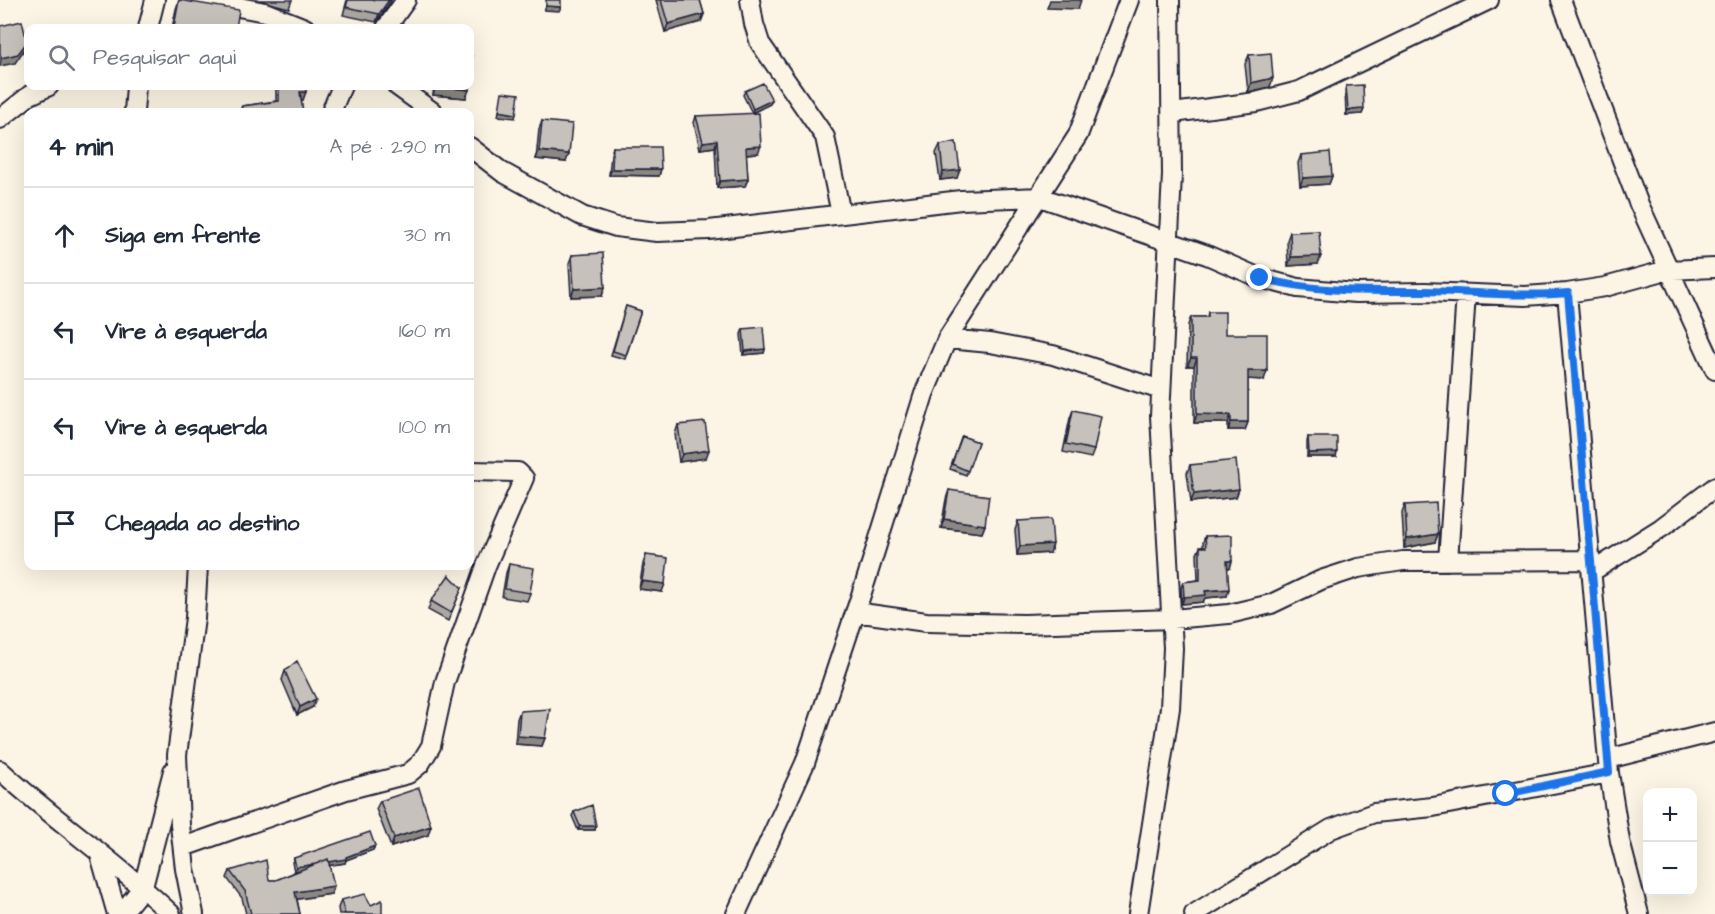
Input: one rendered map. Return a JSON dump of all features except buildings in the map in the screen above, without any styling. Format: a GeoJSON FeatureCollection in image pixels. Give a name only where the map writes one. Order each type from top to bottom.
{"type":"FeatureCollection","features":[{"type":"Feature","properties":{"kind":"street"},"geometry":{"type":"LineString","coordinates":[[149,24],[155,0]]}},
{"type":"Feature","properties":{"kind":"street"},"geometry":{"type":"LineString","coordinates":[[202,0],[265,12],[295,24]]}},
{"type":"Feature","properties":{"kind":"street"},"geometry":{"type":"LineString","coordinates":[[389,24],[406,0]]}},
{"type":"Feature","properties":{"kind":"street"},"geometry":{"type":"LineString","coordinates":[[750,0],[760,43],[825,137],[841,214]]}},
{"type":"Feature","properties":{"kind":"street"},"geometry":{"type":"LineString","coordinates":[[736,914],[805,763],[924,394],[947,339],[1078,135],[1129,0]]}},
{"type":"Feature","properties":{"kind":"street"},"geometry":{"type":"LineString","coordinates":[[1138,914],[1170,708],[1172,619],[1161,390],[1170,243],[1173,113],[1170,0]]}},
{"type":"Feature","properties":{"kind":"street"},"geometry":{"type":"LineString","coordinates":[[1173,113],[1256,102],[1299,91],[1489,0]]}},
{"type":"Feature","properties":{"kind":"street"},"geometry":{"type":"LineString","coordinates":[[1561,0],[1638,202],[1667,270],[1715,370]]}},
{"type":"Feature","properties":{"kind":"street"},"geometry":{"type":"LineString","coordinates":[[0,119],[30,94],[40,90]]}},
{"type":"Feature","properties":{"kind":"street"},"geometry":{"type":"LineString","coordinates":[[134,108],[136,90]]}},
{"type":"Feature","properties":{"kind":"street"},"geometry":{"type":"LineString","coordinates":[[333,108],[340,90]]}},
{"type":"Feature","properties":{"kind":"street"},"geometry":{"type":"LineString","coordinates":[[403,90],[427,108]]}},
{"type":"Feature","properties":{"kind":"street"},"geometry":{"type":"LineString","coordinates":[[474,150],[502,172],[582,216],[616,227],[657,232],[709,230],[961,200],[1040,197],[1206,255],[1260,278],[1298,288],[1356,293],[1525,296],[1568,293],[1667,270],[1715,268]]}},
{"type":"Feature","properties":{"kind":"street"},"geometry":{"type":"LineString","coordinates":[[1568,293],[1609,766],[1620,841],[1638,914]]}},
{"type":"Feature","properties":{"kind":"street"},"geometry":{"type":"LineString","coordinates":[[1448,561],[1466,294]]}},
{"type":"Feature","properties":{"kind":"street"},"geometry":{"type":"LineString","coordinates":[[947,339],[990,343],[1053,355],[1161,390]]}},
{"type":"Feature","properties":{"kind":"street"},"geometry":{"type":"LineString","coordinates":[[183,847],[346,790],[408,774],[420,764],[431,746],[445,682],[486,566],[524,478],[518,472],[474,471]]}},
{"type":"Feature","properties":{"kind":"street"},"geometry":{"type":"LineString","coordinates":[[855,612],[926,622],[1025,624],[1172,619],[1229,614],[1271,604],[1321,580],[1358,568],[1402,561],[1592,565],[1661,528],[1715,487]]}},
{"type":"Feature","properties":{"kind":"street"},"geometry":{"type":"LineString","coordinates":[[119,914],[143,887],[177,755],[195,618],[198,570]]}},
{"type":"Feature","properties":{"kind":"street"},"geometry":{"type":"LineString","coordinates":[[1194,914],[1331,829],[1374,813],[1433,807],[1609,766],[1715,732]]}},
{"type":"Feature","properties":{"kind":"street"},"geometry":{"type":"LineString","coordinates":[[177,755],[183,847],[194,914]]}},
{"type":"Feature","properties":{"kind":"street"},"geometry":{"type":"LineString","coordinates":[[0,770],[34,802],[143,887],[171,914]]}},
{"type":"Feature","properties":{"kind":"street"},"geometry":{"type":"LineString","coordinates":[[100,855],[119,914]]}},
{"type":"Feature","properties":{"kind":"route"},"geometry":{"type":"LineString","coordinates":[[1260,278],[1298,288],[1356,293],[1425,291],[1525,296],[1568,293],[1609,772],[1506,794]]}}]}
